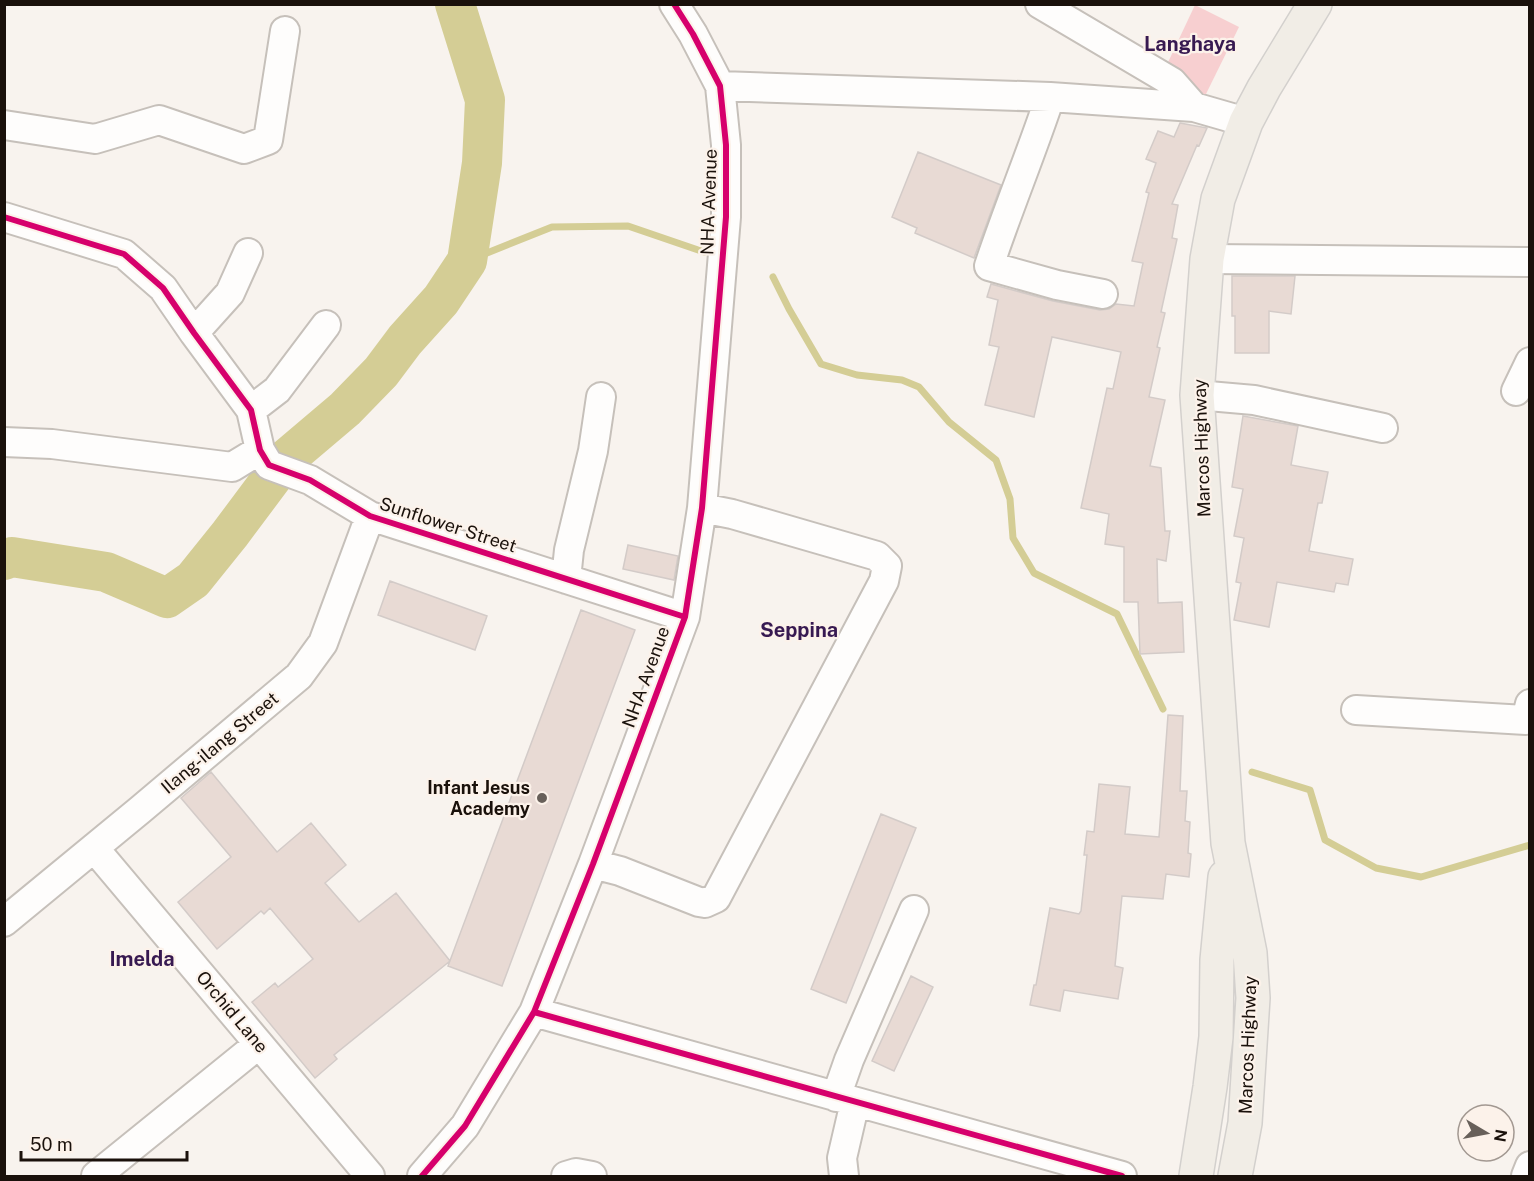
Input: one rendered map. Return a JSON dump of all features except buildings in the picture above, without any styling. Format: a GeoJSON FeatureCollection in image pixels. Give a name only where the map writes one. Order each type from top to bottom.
{"type":"FeatureCollection","features":[{"type":"Feature","properties":{"kind":"main road","name":"Marcos Highway"},"geometry":{"type":"LineString","coordinates":[[1235,1176],[1245,1123],[1253,998],[1250,953],[1228,843],[1197,395],[1207,259],[1218,199],[1246,122],[1315,4]]}},
{"type":"Feature","properties":{"kind":"main road","name":"Marcos Highway"},"geometry":{"type":"LineString","coordinates":[[1196,1176],[1216,1037],[1217,960],[1228,843]]}},
{"type":"Feature","properties":{"kind":"street","name":"NHA Avenue"},"geometry":{"type":"LineString","coordinates":[[422,1176],[465,1126],[534,1012],[593,864],[685,617],[702,508],[726,217],[726,145],[720,86],[693,34],[674,4]]}},
{"type":"Feature","properties":{"kind":"street"},"geometry":{"type":"LineString","coordinates":[[1040,4],[1173,82],[1194,107]]}},
{"type":"Feature","properties":{"kind":"street"},"geometry":{"type":"LineString","coordinates":[[4,126],[95,139],[159,120],[244,149],[268,140],[285,31]]}},
{"type":"Feature","properties":{"kind":"street"},"geometry":{"type":"LineString","coordinates":[[720,86],[1050,97],[1194,107],[1246,122]]}},
{"type":"Feature","properties":{"kind":"street"},"geometry":{"type":"LineString","coordinates":[[1050,97],[1033,149],[1010,202],[989,266],[1057,285],[1103,294]]}},
{"type":"Feature","properties":{"kind":"street"},"geometry":{"type":"LineString","coordinates":[[4,217],[124,254],[163,288],[252,410],[264,458],[232,467],[52,444],[4,442]]}},
{"type":"Feature","properties":{"kind":"street"},"geometry":{"type":"LineString","coordinates":[[194,333],[230,293],[248,253]]}},
{"type":"Feature","properties":{"kind":"street"},"geometry":{"type":"LineString","coordinates":[[1207,259],[1530,262]]}},
{"type":"Feature","properties":{"kind":"street"},"geometry":{"type":"LineString","coordinates":[[252,410],[277,390],[326,326]]}},
{"type":"Feature","properties":{"kind":"street"},"geometry":{"type":"LineString","coordinates":[[1516,391],[1530,362]]}},
{"type":"Feature","properties":{"kind":"street"},"geometry":{"type":"LineString","coordinates":[[1197,395],[1254,400],[1383,428]]}},
{"type":"Feature","properties":{"kind":"street"},"geometry":{"type":"LineString","coordinates":[[566,579],[569,550],[593,451],[601,397]]}},
{"type":"Feature","properties":{"kind":"street","name":"Sunflower Street"},"geometry":{"type":"LineString","coordinates":[[264,458],[310,480],[369,516],[685,617]]}},
{"type":"Feature","properties":{"kind":"street"},"geometry":{"type":"LineString","coordinates":[[593,864],[620,871],[699,902],[705,903],[716,898],[884,581],[887,566],[877,556],[732,514],[702,508]]}},
{"type":"Feature","properties":{"kind":"street","name":"Ilang-ilang Street"},"geometry":{"type":"LineString","coordinates":[[4,921],[299,676],[323,643],[369,516]]}},
{"type":"Feature","properties":{"kind":"street"},"geometry":{"type":"LineString","coordinates":[[1356,710],[1528,715]]}},
{"type":"Feature","properties":{"kind":"street","name":"Orchid Lane"},"geometry":{"type":"LineString","coordinates":[[94,848],[370,1176]]}},
{"type":"Feature","properties":{"kind":"street"},"geometry":{"type":"LineString","coordinates":[[844,1176],[842,1158],[849,1059],[914,910]]}},
{"type":"Feature","properties":{"kind":"street"},"geometry":{"type":"LineString","coordinates":[[534,1012],[1122,1176]]}},
{"type":"Feature","properties":{"kind":"street"},"geometry":{"type":"LineString","coordinates":[[96,1176],[259,1044]]}},
{"type":"Feature","properties":{"kind":"street"},"geometry":{"type":"LineString","coordinates":[[1526,1176],[1530,1166]]}},
{"type":"Feature","properties":{"kind":"street"},"geometry":{"type":"LineString","coordinates":[[566,1176],[576,1173],[592,1176]]}},
{"type":"Feature","properties":{"kind":"shaded area"},"geometry":{"type":"Polygon","coordinates":[[[1195,5],[1239,27],[1205,96],[1162,75],[1195,5]]]}},
{"type":"Feature","properties":{"kind":"waterway"},"geometry":{"type":"LineString","coordinates":[[4,560],[12,557],[106,572],[167,598],[193,580],[286,459],[345,409],[381,372],[405,340],[441,300],[467,261],[482,163],[485,100],[455,4]]}},
{"type":"Feature","properties":{"kind":"waterway"},"geometry":{"type":"LineString","coordinates":[[467,261],[552,227],[628,226],[704,252]]}},
{"type":"Feature","properties":{"kind":"waterway"},"geometry":{"type":"LineString","coordinates":[[773,277],[821,364],[857,375],[902,380],[919,387],[949,422],[996,460],[1010,499],[1013,538],[1034,573],[1117,614],[1163,709]]}},
{"type":"Feature","properties":{"kind":"waterway"},"geometry":{"type":"LineString","coordinates":[[1252,772],[1310,790],[1325,840],[1376,868],[1421,877],[1530,845]]}},
{"type":"Feature","properties":{"kind":"cycle path"},"geometry":{"type":"LineString","coordinates":[[422,1176],[465,1126],[534,1012],[593,864],[685,617],[702,508],[726,217],[726,145],[720,86],[693,34],[674,4]]}},
{"type":"Feature","properties":{"kind":"cycle path"},"geometry":{"type":"LineString","coordinates":[[4,217],[124,254],[163,288],[251,410],[260,450],[269,465],[310,480],[370,516],[685,617]]}},
{"type":"Feature","properties":{"kind":"cycle path"},"geometry":{"type":"LineString","coordinates":[[534,1012],[1122,1176]]}},
{"type":"Feature","properties":{"kind":"place","name":"Infant Jesus Academy"},"geometry":{"type":"Point","coordinates":[542,798]}},
{"type":"Feature","properties":{"kind":"district","name":"Langhaya"},"geometry":{"type":"Point","coordinates":[1190,44]}},
{"type":"Feature","properties":{"kind":"district","name":"Seppina"},"geometry":{"type":"Point","coordinates":[799,630]}},
{"type":"Feature","properties":{"kind":"district","name":"Imelda"},"geometry":{"type":"Point","coordinates":[142,959]}}]}
